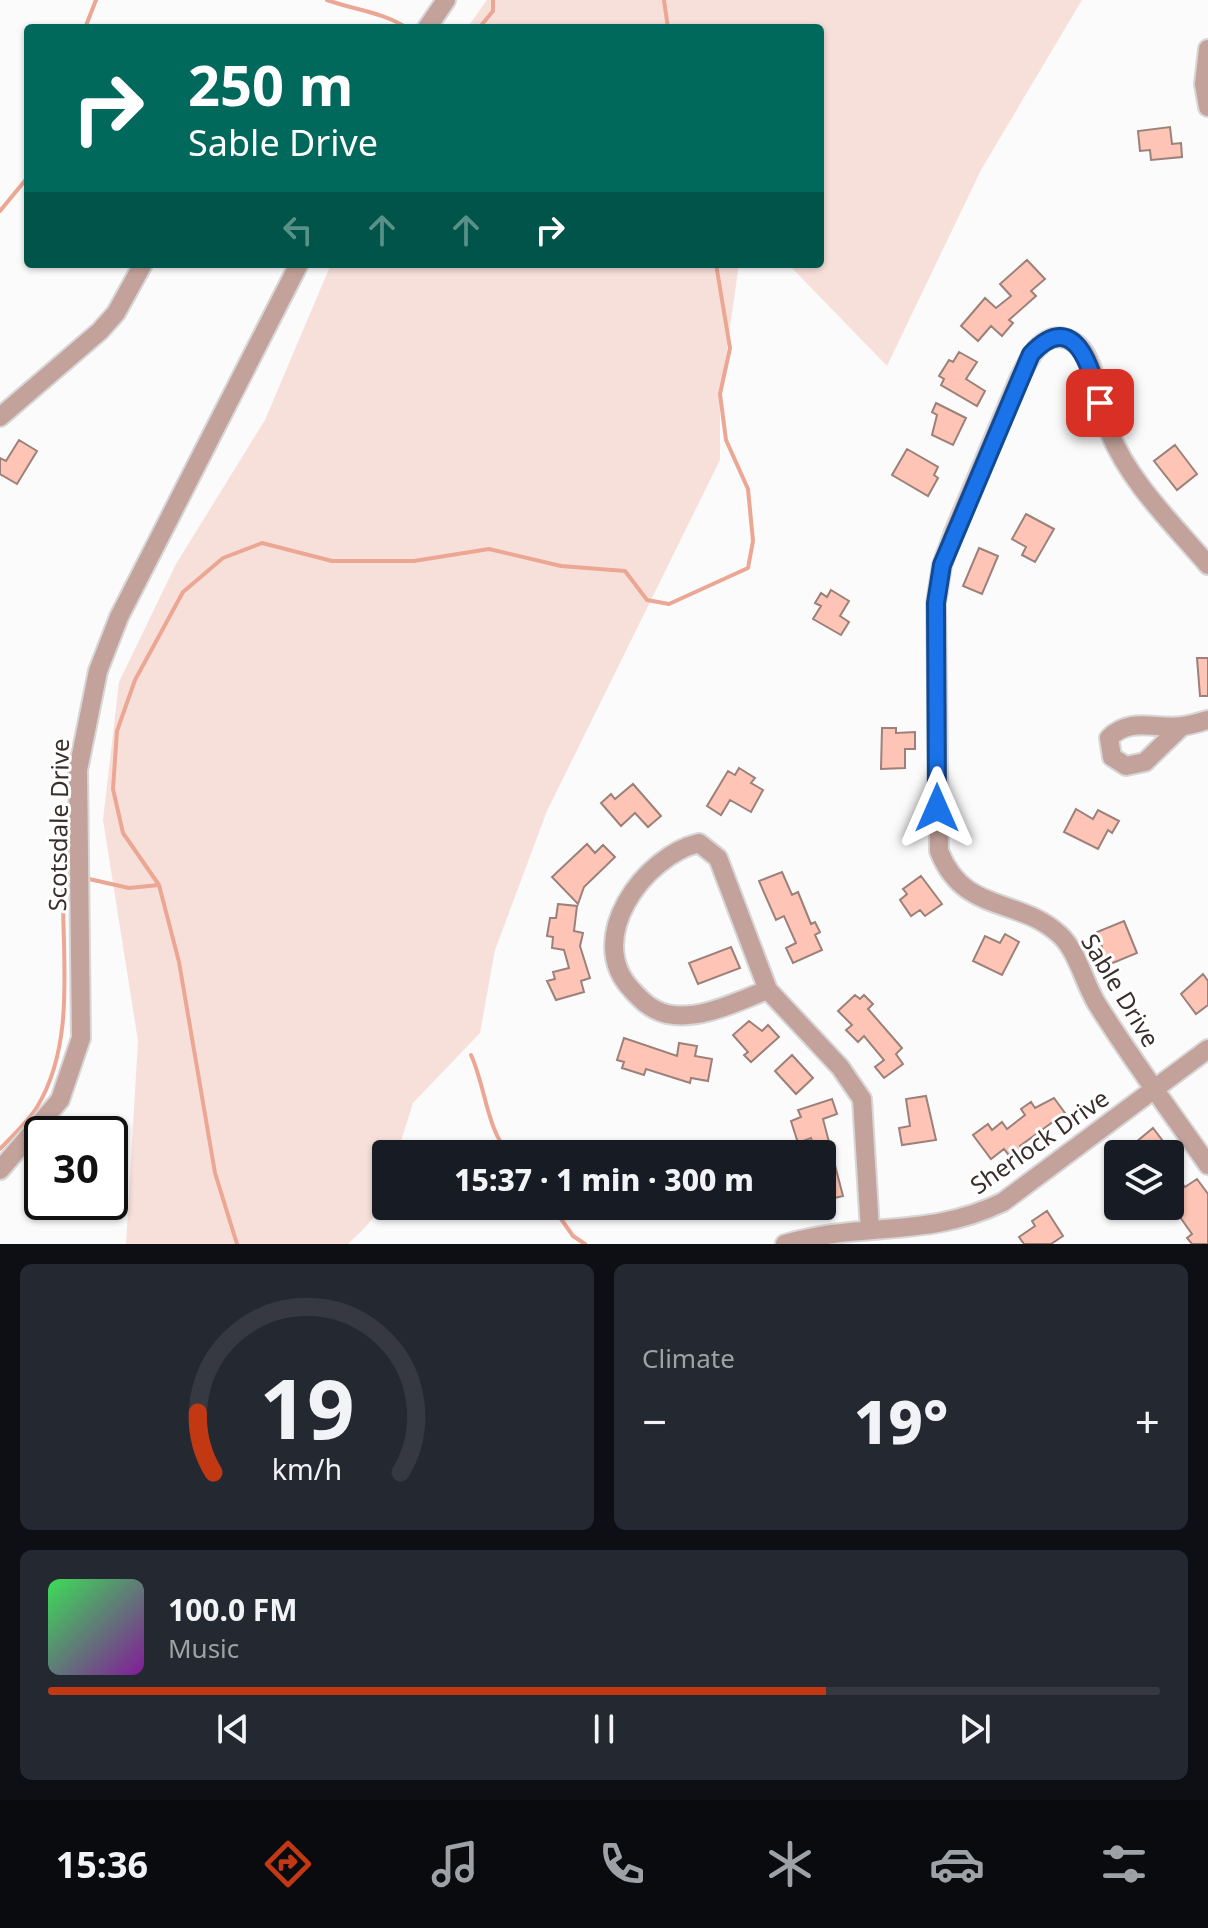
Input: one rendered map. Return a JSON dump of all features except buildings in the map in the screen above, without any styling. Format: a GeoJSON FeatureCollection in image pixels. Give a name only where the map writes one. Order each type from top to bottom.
{"type":"FeatureCollection","features":[{"type":"Feature","properties":{"kind":"street"},"geometry":{"type":"LineString","coordinates":[[430,24],[446,0]]}},
{"type":"Feature","properties":{"kind":"street"},"geometry":{"type":"LineString","coordinates":[[1208,49],[1204,84],[1208,107]]}},
{"type":"Feature","properties":{"kind":"street"},"geometry":{"type":"LineString","coordinates":[[0,417],[100,331],[116,313],[141,268]]}},
{"type":"Feature","properties":{"kind":"street","name":"Scotsdale Drive"},"geometry":{"type":"LineString","coordinates":[[0,1170],[60,1100],[81,1038],[78,770],[98,671],[119,617],[297,268]]}},
{"type":"Feature","properties":{"kind":"street","name":"Sable Drive"},"geometry":{"type":"LineString","coordinates":[[1155,1088],[1118,1039],[1060,936],[1038,921],[973,895],[951,877],[939,851],[936,603],[942,565],[1019,379],[1039,345],[1049,339],[1060,338],[1072,341],[1086,355],[1109,433],[1125,462],[1208,565]]}},
{"type":"Feature","properties":{"kind":"street"},"geometry":{"type":"LineString","coordinates":[[1181,727],[1208,720]]}},
{"type":"Feature","properties":{"kind":"street"},"geometry":{"type":"LineString","coordinates":[[768,990],[713,1010],[676,1014],[651,1009],[627,985],[615,953],[618,918],[650,872],[681,847],[699,843],[718,858],[768,990],[840,1067],[862,1099],[870,1230]]}},
{"type":"Feature","properties":{"kind":"street","name":"Sherlock Drive"},"geometry":{"type":"LineString","coordinates":[[785,1244],[813,1236],[950,1223],[1003,1202],[1208,1049]]}},
{"type":"Feature","properties":{"kind":"street"},"geometry":{"type":"LineString","coordinates":[[1155,1088],[1208,1165]]}},
{"type":"Feature","properties":{"kind":"shaded area"},"geometry":{"type":"Polygon","coordinates":[[[487,0],[1082,0],[981,170],[887,366],[792,268],[824,268],[824,24],[470,24],[487,0]]]}},
{"type":"Feature","properties":{"kind":"shaded area"},"geometry":{"type":"Polygon","coordinates":[[[329,268],[738,268],[720,398],[720,460],[547,811],[495,950],[480,1033],[413,1103],[401,1140],[372,1140],[372,1220],[348,1244],[126,1244],[138,1041],[103,820],[119,682],[176,564],[265,420],[329,268]]]}},
{"type":"Feature","properties":{"kind":"waterway"},"geometry":{"type":"LineString","coordinates":[[87,24],[96,0]]}},
{"type":"Feature","properties":{"kind":"waterway"},"geometry":{"type":"LineString","coordinates":[[327,0],[400,24]]}},
{"type":"Feature","properties":{"kind":"waterway"},"geometry":{"type":"LineString","coordinates":[[482,24],[493,11],[493,0]]}},
{"type":"Feature","properties":{"kind":"waterway"},"geometry":{"type":"LineString","coordinates":[[664,0],[667,24]]}},
{"type":"Feature","properties":{"kind":"waterway"},"geometry":{"type":"LineString","coordinates":[[0,211],[24,182]]}},
{"type":"Feature","properties":{"kind":"waterway"},"geometry":{"type":"LineString","coordinates":[[237,1244],[215,1173],[179,962],[159,885],[123,833],[113,789],[117,731],[135,680],[183,592],[223,558],[262,543],[332,561],[414,561],[489,549],[561,566],[625,571],[647,600],[669,604],[748,568],[753,541],[748,489],[726,440],[720,394],[730,348],[717,268]]}},
{"type":"Feature","properties":{"kind":"waterway"},"geometry":{"type":"LineString","coordinates":[[89,879],[129,888],[159,885]]}},
{"type":"Feature","properties":{"kind":"waterway"},"geometry":{"type":"LineString","coordinates":[[0,1149],[37,1107],[57,1056],[64,1000],[63,887],[67,882]]}},
{"type":"Feature","properties":{"kind":"waterway"},"geometry":{"type":"LineString","coordinates":[[471,1055],[500,1140]]}},
{"type":"Feature","properties":{"kind":"waterway"},"geometry":{"type":"LineString","coordinates":[[562,1220],[573,1236],[585,1244]]}},
{"type":"Feature","properties":{"kind":"route"},"geometry":{"type":"LineString","coordinates":[[937,808],[936,603],[942,565],[954,532],[1019,379],[1039,345],[1049,339],[1060,338],[1079,346],[1091,365],[1100,403]]}}]}
